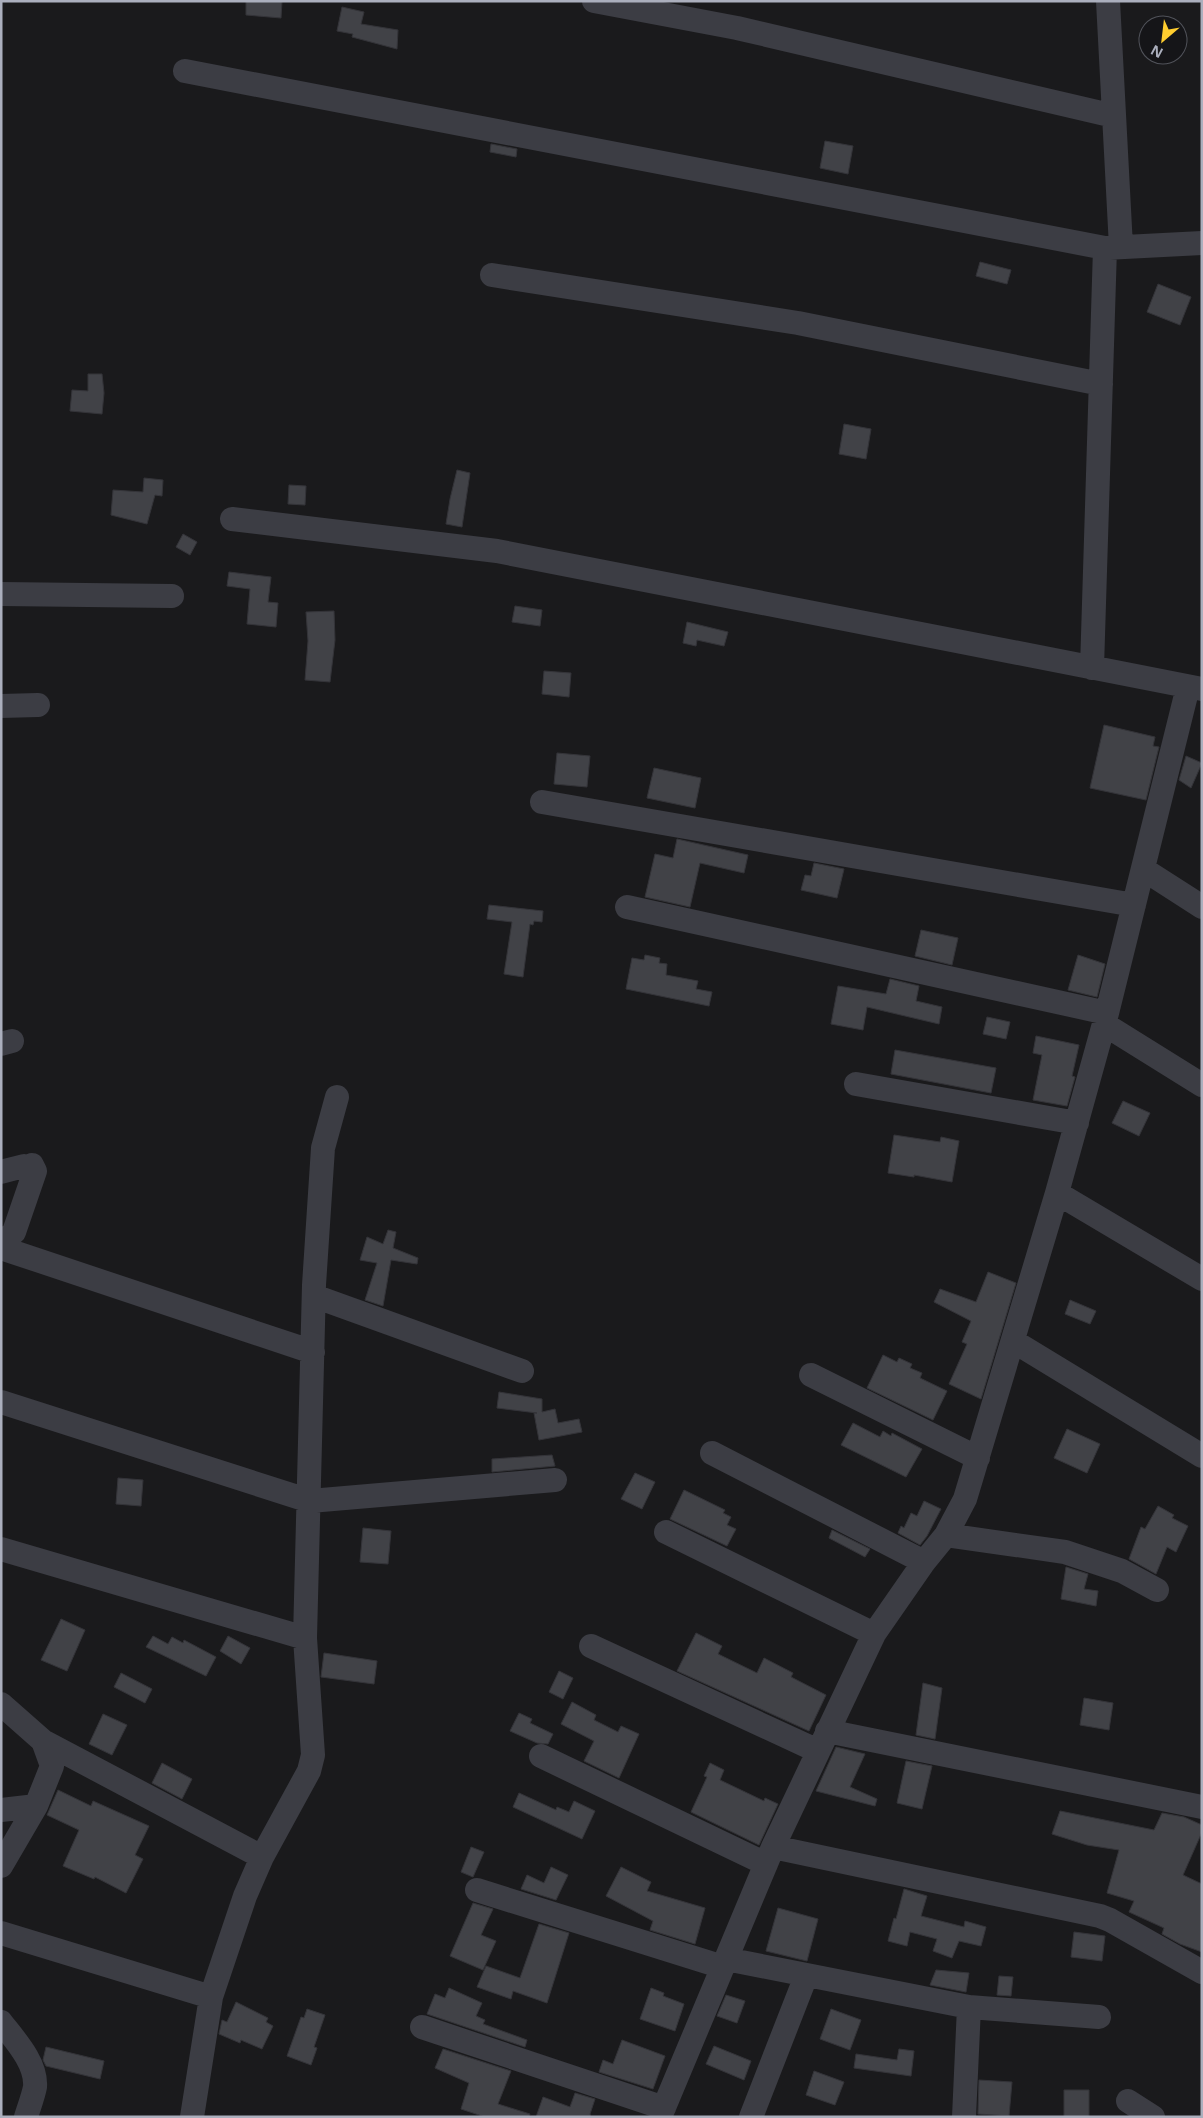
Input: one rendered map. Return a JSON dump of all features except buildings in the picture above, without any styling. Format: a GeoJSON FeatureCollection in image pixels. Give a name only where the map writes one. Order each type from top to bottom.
{"type":"FeatureCollection","features":[{"type":"Feature","properties":{"kind":"street"},"geometry":{"type":"LineString","coordinates":[[594,1],[737,28],[1114,116]]}},
{"type":"Feature","properties":{"kind":"street"},"geometry":{"type":"LineString","coordinates":[[1092,668],[1101,384],[1113,248],[1114,116],[1108,1]]}},
{"type":"Feature","properties":{"kind":"street"},"geometry":{"type":"LineString","coordinates":[[185,71],[1113,248],[1202,243]]}},
{"type":"Feature","properties":{"kind":"street"},"geometry":{"type":"LineString","coordinates":[[492,275],[798,322],[1101,384]]}},
{"type":"Feature","properties":{"kind":"street"},"geometry":{"type":"LineString","coordinates":[[232,519],[497,551],[1092,668],[1194,700],[1143,869],[1106,1019],[1057,1194],[965,1498],[946,1535],[924,1562],[874,1634],[769,1856],[662,2114],[422,2027]]}},
{"type":"Feature","properties":{"kind":"street"},"geometry":{"type":"LineString","coordinates":[[1,594],[172,596]]}},
{"type":"Feature","properties":{"kind":"street"},"geometry":{"type":"LineString","coordinates":[[1,706],[38,705]]}},
{"type":"Feature","properties":{"kind":"street"},"geometry":{"type":"LineString","coordinates":[[542,802],[1134,905]]}},
{"type":"Feature","properties":{"kind":"street"},"geometry":{"type":"LineString","coordinates":[[1143,869],[1202,907]]}},
{"type":"Feature","properties":{"kind":"street"},"geometry":{"type":"LineString","coordinates":[[627,907],[1106,1019],[1202,1085]]}},
{"type":"Feature","properties":{"kind":"street"},"geometry":{"type":"LineString","coordinates":[[856,1084],[1077,1123]]}},
{"type":"Feature","properties":{"kind":"street"},"geometry":{"type":"LineString","coordinates":[[192,2117],[211,1997],[245,1896],[262,1857],[309,1771],[312,1755],[305,1638],[314,1296],[323,1148],[337,1097]]}},
{"type":"Feature","properties":{"kind":"street"},"geometry":{"type":"LineString","coordinates":[[1,1172],[28,1165],[35,1172],[14,1232],[4,1247],[313,1352]]}},
{"type":"Feature","properties":{"kind":"street"},"geometry":{"type":"LineString","coordinates":[[1057,1194],[1202,1279]]}},
{"type":"Feature","properties":{"kind":"street"},"geometry":{"type":"LineString","coordinates":[[314,1296],[522,1371]]}},
{"type":"Feature","properties":{"kind":"street"},"geometry":{"type":"LineString","coordinates":[[1013,1341],[1202,1456]]}},
{"type":"Feature","properties":{"kind":"street"},"geometry":{"type":"LineString","coordinates":[[811,1375],[978,1458]]}},
{"type":"Feature","properties":{"kind":"street"},"geometry":{"type":"LineString","coordinates":[[1,1402],[310,1502],[555,1480]]}},
{"type":"Feature","properties":{"kind":"street"},"geometry":{"type":"LineString","coordinates":[[712,1453],[924,1562]]}},
{"type":"Feature","properties":{"kind":"street"},"geometry":{"type":"LineString","coordinates":[[666,1532],[874,1634]]}},
{"type":"Feature","properties":{"kind":"street"},"geometry":{"type":"LineString","coordinates":[[946,1535],[1065,1552],[1122,1571],[1157,1590]]}},
{"type":"Feature","properties":{"kind":"street"},"geometry":{"type":"LineString","coordinates":[[1,1549],[305,1638]]}},
{"type":"Feature","properties":{"kind":"street"},"geometry":{"type":"LineString","coordinates":[[591,1646],[823,1741],[1202,1807]]}},
{"type":"Feature","properties":{"kind":"street"},"geometry":{"type":"LineString","coordinates":[[1,1704],[43,1741],[262,1857]]}},
{"type":"Feature","properties":{"kind":"street"},"geometry":{"type":"LineString","coordinates":[[1,1866],[36,1806],[52,1766],[43,1741]]}},
{"type":"Feature","properties":{"kind":"street"},"geometry":{"type":"LineString","coordinates":[[541,1756],[769,1856],[1100,1916],[1202,1972]]}},
{"type":"Feature","properties":{"kind":"street"},"geometry":{"type":"LineString","coordinates":[[1,1810],[36,1806]]}},
{"type":"Feature","properties":{"kind":"street"},"geometry":{"type":"LineString","coordinates":[[477,1890],[724,1964],[806,1976],[969,2006],[1098,2017]]}},
{"type":"Feature","properties":{"kind":"street"},"geometry":{"type":"LineString","coordinates":[[1,1933],[211,1997]]}},
{"type":"Feature","properties":{"kind":"street"},"geometry":{"type":"LineString","coordinates":[[752,2117],[806,1976]]}},
{"type":"Feature","properties":{"kind":"street"},"geometry":{"type":"LineString","coordinates":[[964,2117],[969,2006]]}},
{"type":"Feature","properties":{"kind":"street"},"geometry":{"type":"LineString","coordinates":[[1,2022],[10,2047],[32,2069],[35,2085],[26,2117]]}},
{"type":"Feature","properties":{"kind":"street"},"geometry":{"type":"LineString","coordinates":[[1128,2101],[1153,2117]]}}]}
